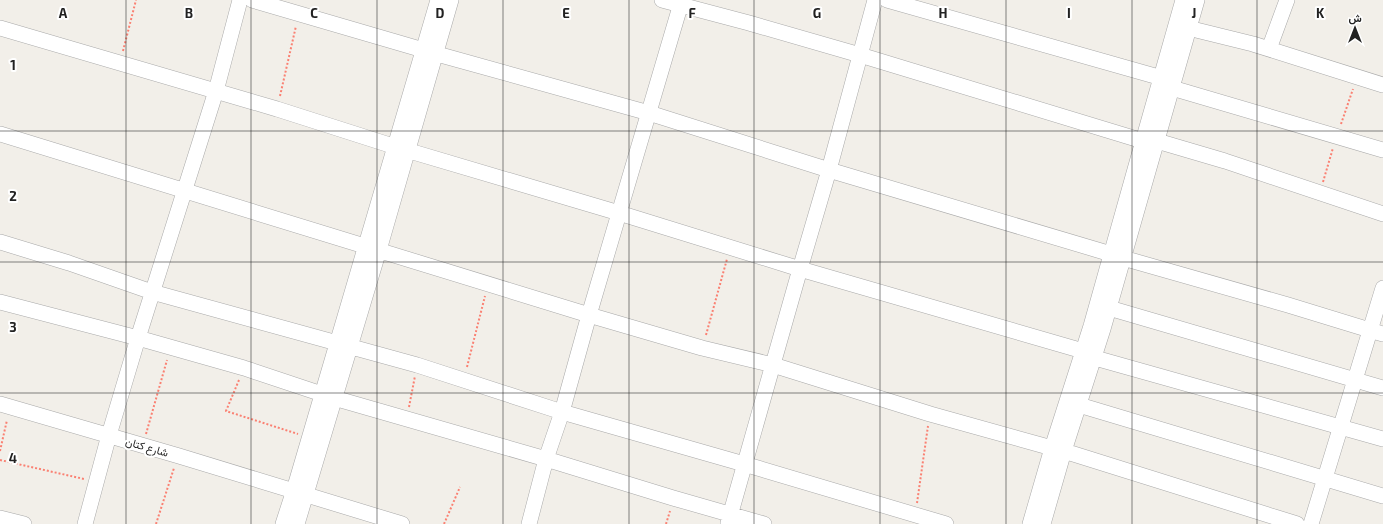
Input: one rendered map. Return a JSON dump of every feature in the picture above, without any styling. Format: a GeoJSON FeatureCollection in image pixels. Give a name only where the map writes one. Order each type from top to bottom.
{"type":"FeatureCollection","features":[{"type":"Feature","properties":{"kind":"street"},"geometry":{"type":"LineString","coordinates":[[85,524],[109,435],[138,338],[216,91],[240,0]]}},
{"type":"Feature","properties":{"kind":"street"},"geometry":{"type":"LineString","coordinates":[[252,0],[649,114],[829,170],[1377,332]]}},
{"type":"Feature","properties":{"kind":"street"},"geometry":{"type":"LineString","coordinates":[[430,52],[438,0]]}},
{"type":"Feature","properties":{"kind":"street"},"geometry":{"type":"LineString","coordinates":[[283,524],[300,492],[430,52],[451,0]]}},
{"type":"Feature","properties":{"kind":"street"},"geometry":{"type":"LineString","coordinates":[[662,0],[682,3],[1150,141],[1225,161],[1383,214]]}},
{"type":"Feature","properties":{"kind":"street"},"geometry":{"type":"LineString","coordinates":[[729,519],[829,170],[875,0]]}},
{"type":"Feature","properties":{"kind":"street"},"geometry":{"type":"LineString","coordinates":[[887,0],[1167,83],[1383,150]]}},
{"type":"Feature","properties":{"kind":"street"},"geometry":{"type":"LineString","coordinates":[[1167,83],[1183,0]]}},
{"type":"Feature","properties":{"kind":"street"},"geometry":{"type":"LineString","coordinates":[[1058,450],[1079,405],[1089,354],[1091,326],[1117,256],[1167,83],[1197,0]]}},
{"type":"Feature","properties":{"kind":"street"},"geometry":{"type":"LineString","coordinates":[[1269,49],[1287,0]]}},
{"type":"Feature","properties":{"kind":"street"},"geometry":{"type":"LineString","coordinates":[[529,524],[546,459],[562,412],[589,315],[682,3]]}},
{"type":"Feature","properties":{"kind":"street"},"geometry":{"type":"LineString","coordinates":[[0,28],[33,39],[277,109],[402,149],[619,213],[800,270],[1089,354],[1236,399],[1383,439]]}},
{"type":"Feature","properties":{"kind":"street"},"geometry":{"type":"LineString","coordinates":[[1188,28],[1269,49],[1383,85]]}},
{"type":"Feature","properties":{"kind":"street"},"geometry":{"type":"LineString","coordinates":[[0,134],[589,315],[702,348],[774,365],[930,414],[1058,450],[1297,524]]}},
{"type":"Feature","properties":{"kind":"street"},"geometry":{"type":"LineString","coordinates":[[0,242],[152,292],[343,346],[417,365],[562,412],[946,524]]}},
{"type":"Feature","properties":{"kind":"street"},"geometry":{"type":"LineString","coordinates":[[1038,518],[1089,354],[1109,308],[1117,256]]}},
{"type":"Feature","properties":{"kind":"street"},"geometry":{"type":"LineString","coordinates":[[1311,524],[1340,427],[1356,380],[1377,332],[1383,288]]}},
{"type":"Feature","properties":{"kind":"street"},"geometry":{"type":"LineString","coordinates":[[0,302],[138,338],[244,368],[328,396],[546,459],[673,498],[729,519],[764,524]]}},
{"type":"Feature","properties":{"kind":"street"},"geometry":{"type":"LineString","coordinates":[[1109,308],[1383,388]]}},
{"type":"Feature","properties":{"kind":"street"},"geometry":{"type":"LineString","coordinates":[[296,524],[310,438],[328,396]]}},
{"type":"Feature","properties":{"kind":"street","name":"شارع كتان"},"geometry":{"type":"LineString","coordinates":[[5,405],[300,492],[402,524]]}},
{"type":"Feature","properties":{"kind":"street"},"geometry":{"type":"LineString","coordinates":[[1079,405],[1383,496]]}},
{"type":"Feature","properties":{"kind":"street"},"geometry":{"type":"LineString","coordinates":[[0,518],[24,524]]}},
{"type":"Feature","properties":{"kind":"path"},"geometry":{"type":"LineString","coordinates":[[120,63],[136,0]]}},
{"type":"Feature","properties":{"kind":"path"},"geometry":{"type":"LineString","coordinates":[[277,109],[299,13]]}},
{"type":"Feature","properties":{"kind":"path"},"geometry":{"type":"LineString","coordinates":[[702,348],[730,247]]}},
{"type":"Feature","properties":{"kind":"path"},"geometry":{"type":"LineString","coordinates":[[463,380],[489,284]]}},
{"type":"Feature","properties":{"kind":"path"},"geometry":{"type":"LineString","coordinates":[[143,445],[171,347]]}},
{"type":"Feature","properties":{"kind":"path"},"geometry":{"type":"LineString","coordinates":[[406,418],[417,365]]}},
{"type":"Feature","properties":{"kind":"path"},"geometry":{"type":"LineString","coordinates":[[244,368],[226,411],[310,438]]}},
{"type":"Feature","properties":{"kind":"path"},"geometry":{"type":"LineString","coordinates":[[0,451],[5,405]]}},
{"type":"Feature","properties":{"kind":"path"},"geometry":{"type":"LineString","coordinates":[[915,514],[930,414]]}},
{"type":"Feature","properties":{"kind":"path"},"geometry":{"type":"LineString","coordinates":[[156,524],[178,456]]}},
{"type":"Feature","properties":{"kind":"path"},"geometry":{"type":"LineString","coordinates":[[0,460],[96,482]]}},
{"type":"Feature","properties":{"kind":"path"},"geometry":{"type":"LineString","coordinates":[[444,524],[460,487]]}}]}
